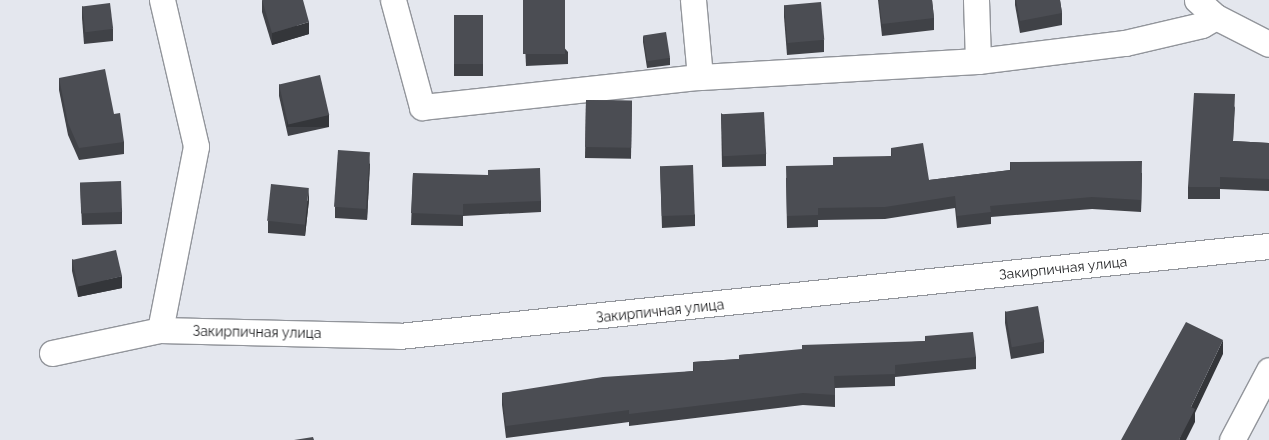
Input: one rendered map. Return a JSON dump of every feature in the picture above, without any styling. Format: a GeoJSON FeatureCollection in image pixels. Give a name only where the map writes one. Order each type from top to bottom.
{"type":"FeatureCollection","features":[{"type":"Feature","properties":{"kind":"street"},"geometry":{"type":"LineString","coordinates":[[160,330],[196,146],[162,0]]}},
{"type":"Feature","properties":{"kind":"street"},"geometry":{"type":"LineString","coordinates":[[393,0],[422,106],[700,77],[978,62],[1125,43],[1202,26],[1216,17]]}},
{"type":"Feature","properties":{"kind":"street"},"geometry":{"type":"LineString","coordinates":[[693,0],[700,77]]}},
{"type":"Feature","properties":{"kind":"street"},"geometry":{"type":"LineString","coordinates":[[976,0],[978,62]]}},
{"type":"Feature","properties":{"kind":"street"},"geometry":{"type":"LineString","coordinates":[[1197,0],[1216,17],[1269,44]]}},
{"type":"Feature","properties":{"kind":"street","name":"Закирпичная улица"},"geometry":{"type":"LineString","coordinates":[[52,353],[160,330],[399,336],[1269,246]]}},
{"type":"Feature","properties":{"kind":"street"},"geometry":{"type":"LineString","coordinates":[[1232,440],[1269,370]]}},
{"type":"Feature","properties":{"kind":"building"},"geometry":{"type":"Polygon","coordinates":[[[262,0],[303,0],[309,22],[272,33],[262,0]]]}},
{"type":"Feature","properties":{"kind":"building"},"geometry":{"type":"Polygon","coordinates":[[[523,0],[565,0],[565,54],[523,54],[523,0]]]}},
{"type":"Feature","properties":{"kind":"building"},"geometry":{"type":"Polygon","coordinates":[[[879,0],[932,0],[934,18],[882,24],[879,0]]]}},
{"type":"Feature","properties":{"kind":"building"},"geometry":{"type":"Polygon","coordinates":[[[1016,0],[1060,0],[1062,13],[1020,21],[1016,0]]]}},
{"type":"Feature","properties":{"kind":"building"},"geometry":{"type":"Polygon","coordinates":[[[821,2],[824,40],[787,43],[784,5],[821,2]]]}},
{"type":"Feature","properties":{"kind":"building"},"geometry":{"type":"Polygon","coordinates":[[[110,3],[113,29],[85,32],[82,6],[110,3]]]}},
{"type":"Feature","properties":{"kind":"building"},"geometry":{"type":"Polygon","coordinates":[[[454,15],[483,15],[483,64],[454,64],[454,15]]]}},
{"type":"Feature","properties":{"kind":"building"},"geometry":{"type":"Polygon","coordinates":[[[666,32],[670,58],[647,61],[643,36],[666,32]]]}},
{"type":"Feature","properties":{"kind":"building"},"geometry":{"type":"Polygon","coordinates":[[[105,69],[114,114],[120,113],[124,142],[79,148],[68,123],[59,78],[105,69]]]}},
{"type":"Feature","properties":{"kind":"building"},"geometry":{"type":"Polygon","coordinates":[[[320,75],[329,115],[288,124],[279,84],[320,75]]]}},
{"type":"Feature","properties":{"kind":"building"},"geometry":{"type":"Polygon","coordinates":[[[1194,93],[1235,94],[1233,141],[1269,143],[1269,179],[1220,177],[1220,187],[1188,187],[1194,93]]]}},
{"type":"Feature","properties":{"kind":"building"},"geometry":{"type":"Polygon","coordinates":[[[586,100],[632,101],[631,148],[585,147],[586,100]]]}},
{"type":"Feature","properties":{"kind":"building"},"geometry":{"type":"Polygon","coordinates":[[[764,112],[766,154],[723,156],[721,114],[764,112]]]}},
{"type":"Feature","properties":{"kind":"building"},"geometry":{"type":"Polygon","coordinates":[[[923,143],[929,180],[1011,170],[1010,162],[1142,161],[1141,200],[1092,197],[990,206],[991,212],[957,216],[955,196],[885,207],[818,208],[818,215],[787,216],[786,166],[833,165],[833,157],[892,156],[891,148],[923,143]]]}},
{"type":"Feature","properties":{"kind":"building"},"geometry":{"type":"Polygon","coordinates":[[[338,150],[370,152],[366,209],[334,207],[338,150]]]}},
{"type":"Feature","properties":{"kind":"building"},"geometry":{"type":"Polygon","coordinates":[[[693,165],[695,215],[662,216],[660,166],[693,165]]]}},
{"type":"Feature","properties":{"kind":"building"},"geometry":{"type":"Polygon","coordinates":[[[540,168],[541,201],[463,204],[463,215],[411,213],[413,173],[488,175],[488,170],[540,168]]]}},
{"type":"Feature","properties":{"kind":"building"},"geometry":{"type":"Polygon","coordinates":[[[121,181],[122,212],[81,213],[80,182],[121,181]]]}},
{"type":"Feature","properties":{"kind":"building"},"geometry":{"type":"Polygon","coordinates":[[[271,184],[309,188],[305,225],[267,221],[271,184]]]}},
{"type":"Feature","properties":{"kind":"building"},"geometry":{"type":"Polygon","coordinates":[[[116,250],[122,276],[78,286],[72,260],[116,250]]]}},
{"type":"Feature","properties":{"kind":"building"},"geometry":{"type":"Polygon","coordinates":[[[1038,306],[1044,341],[1012,347],[1006,312],[1038,306]]]}},
{"type":"Feature","properties":{"kind":"building"},"geometry":{"type":"Polygon","coordinates":[[[1186,322],[1223,340],[1191,407],[1195,409],[1179,440],[1121,440],[1186,322]]]}},
{"type":"Feature","properties":{"kind":"building"},"geometry":{"type":"Polygon","coordinates":[[[973,332],[976,357],[895,365],[895,374],[834,376],[835,395],[803,393],[629,414],[629,410],[506,426],[502,393],[603,377],[694,371],[693,362],[739,359],[739,355],[802,349],[802,345],[926,341],[925,336],[973,332]]]}},
{"type":"Feature","properties":{"kind":"building"},"geometry":{"type":"Polygon","coordinates":[[[313,437],[314,440],[294,440],[313,437]]]}}]}
